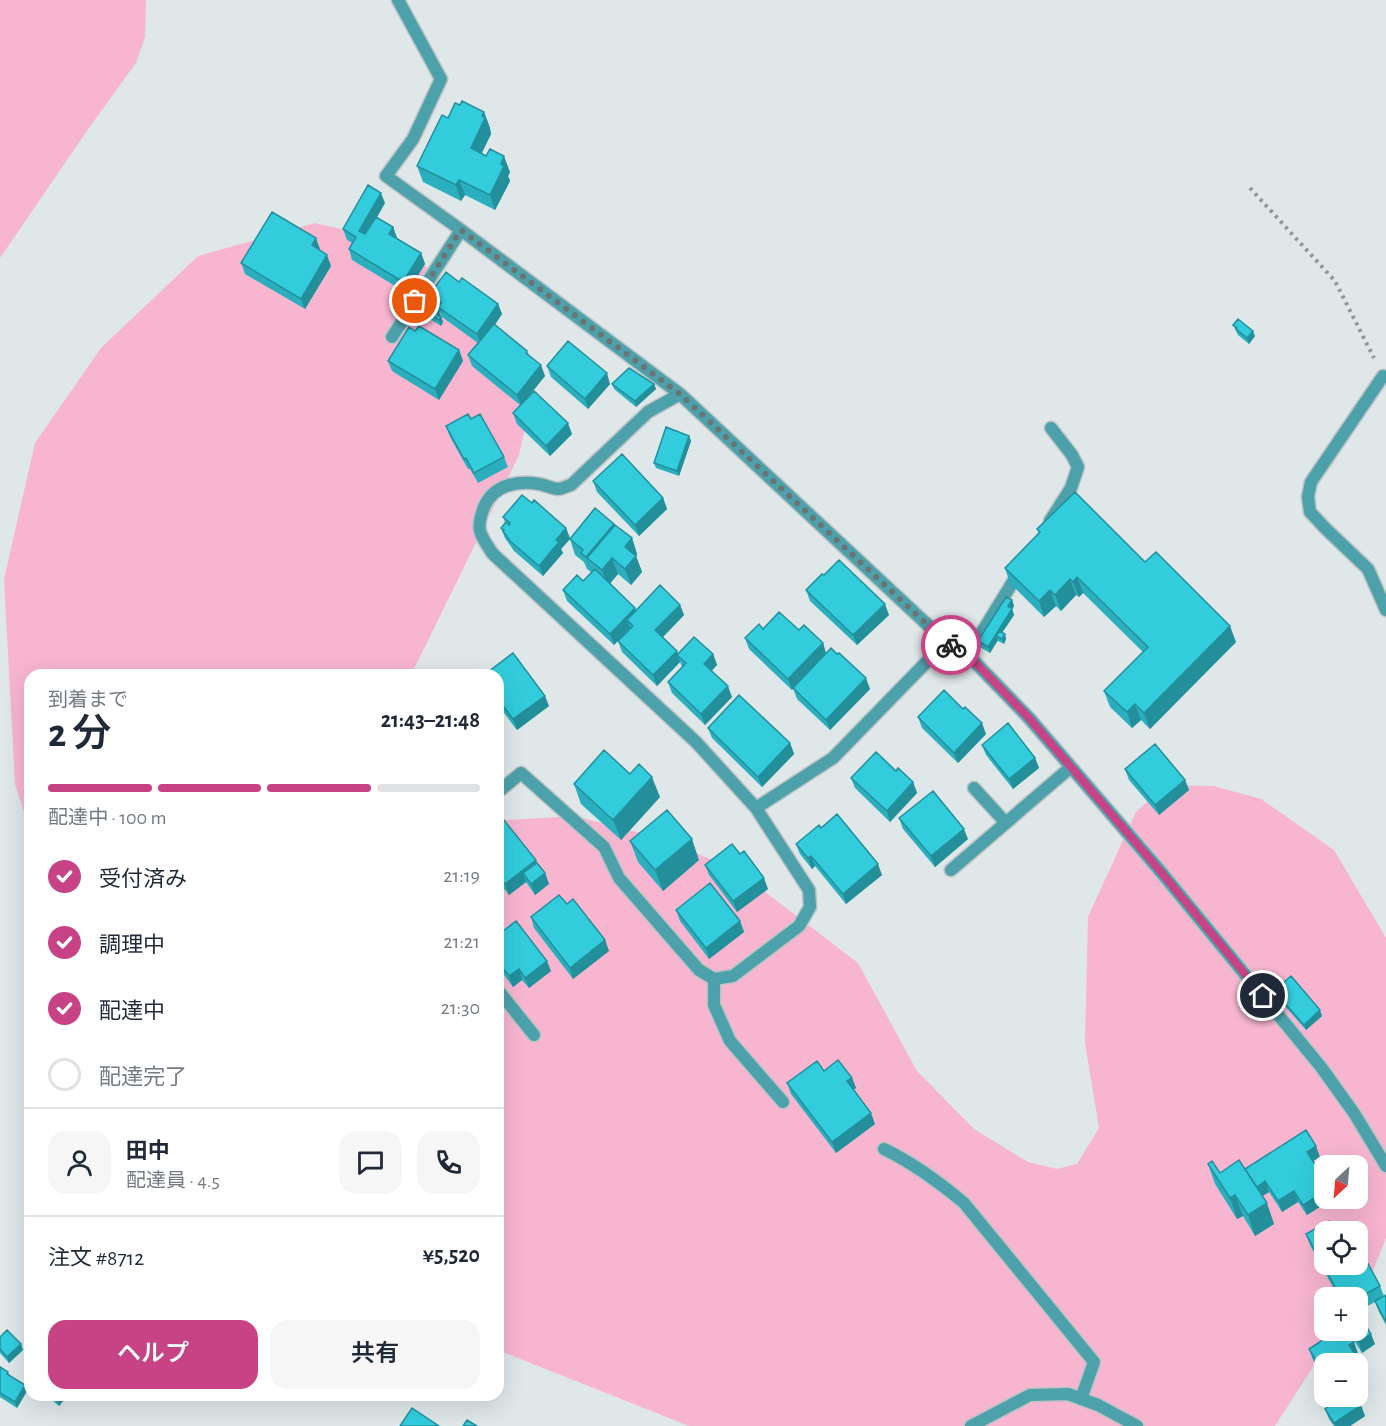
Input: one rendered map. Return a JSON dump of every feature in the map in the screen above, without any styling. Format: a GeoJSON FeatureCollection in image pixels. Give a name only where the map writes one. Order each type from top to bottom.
{"type":"FeatureCollection","features":[{"type":"Feature","properties":{"kind":"street"},"geometry":{"type":"LineString","coordinates":[[398,0],[441,79],[413,139],[386,176],[680,394],[946,642],[968,655],[1029,718],[1161,872],[1321,1067],[1354,1113],[1386,1167]]}},
{"type":"Feature","properties":{"kind":"street"},"geometry":{"type":"LineString","coordinates":[[392,337],[461,230]]}},
{"type":"Feature","properties":{"kind":"street"},"geometry":{"type":"LineString","coordinates":[[1383,376],[1311,483],[1308,497],[1310,512],[1368,569],[1386,610]]}},
{"type":"Feature","properties":{"kind":"street"},"geometry":{"type":"LineString","coordinates":[[504,787],[521,773],[604,847],[619,878],[699,970],[714,979],[733,976],[799,926],[810,907],[809,890],[756,808],[696,742],[493,554],[480,534],[480,518],[486,502],[499,489],[517,482],[559,489],[571,485],[648,412],[680,394]]}},
{"type":"Feature","properties":{"kind":"street"},"geometry":{"type":"LineString","coordinates":[[1047,527],[1071,488],[1078,467],[1072,455],[1051,428]]}},
{"type":"Feature","properties":{"kind":"street"},"geometry":{"type":"LineString","coordinates":[[968,655],[1028,557]]}},
{"type":"Feature","properties":{"kind":"street"},"geometry":{"type":"LineString","coordinates":[[756,808],[833,758],[946,642]]}},
{"type":"Feature","properties":{"kind":"street"},"geometry":{"type":"LineString","coordinates":[[951,870],[1071,767]]}},
{"type":"Feature","properties":{"kind":"street"},"geometry":{"type":"LineString","coordinates":[[974,788],[1006,823]]}},
{"type":"Feature","properties":{"kind":"street"},"geometry":{"type":"LineString","coordinates":[[714,979],[714,1005],[730,1041],[783,1102]]}},
{"type":"Feature","properties":{"kind":"street"},"geometry":{"type":"LineString","coordinates":[[504,998],[534,1035]]}},
{"type":"Feature","properties":{"kind":"street"},"geometry":{"type":"LineString","coordinates":[[884,1149],[904,1159],[944,1186],[964,1203],[1094,1362],[1082,1399]]}},
{"type":"Feature","properties":{"kind":"street"},"geometry":{"type":"LineString","coordinates":[[971,1426],[1030,1395],[1068,1394],[1098,1405],[1137,1426]]}},
{"type":"Feature","properties":{"kind":"path"},"geometry":{"type":"LineString","coordinates":[[1250,188],[1335,281],[1383,376]]}},
{"type":"Feature","properties":{"kind":"shaded area"},"geometry":{"type":"Polygon","coordinates":[[[0,0],[146,0],[145,37],[136,63],[0,258],[0,0]]]}},
{"type":"Feature","properties":{"kind":"shaded area"},"geometry":{"type":"Polygon","coordinates":[[[315,223],[396,242],[478,309],[531,402],[519,455],[414,669],[24,669],[24,812],[15,784],[4,579],[35,443],[101,348],[198,256],[315,223]]]}},
{"type":"Feature","properties":{"kind":"shaded area"},"geometry":{"type":"Polygon","coordinates":[[[1166,785],[1214,786],[1261,799],[1334,850],[1386,938],[1386,1238],[1365,1287],[1314,1287],[1314,1341],[1330,1341],[1322,1353],[1314,1353],[1314,1365],[1275,1426],[689,1426],[504,1352],[504,820],[574,816],[661,838],[738,871],[858,963],[917,1071],[974,1129],[1028,1162],[1057,1169],[1077,1164],[1099,1128],[1085,1043],[1088,917],[1136,812],[1166,785]]]}},
{"type":"Feature","properties":{"kind":"building"},"geometry":{"type":"Polygon","coordinates":[[[462,101],[484,112],[482,116],[485,118],[471,148],[486,156],[490,149],[504,156],[501,164],[504,166],[490,195],[459,180],[456,185],[417,166],[442,115],[448,118],[455,103],[460,105],[462,101]]]}},
{"type":"Feature","properties":{"kind":"building"},"geometry":{"type":"Polygon","coordinates":[[[368,185],[381,193],[359,231],[365,234],[376,217],[393,227],[389,234],[421,253],[403,282],[349,249],[356,237],[343,229],[368,185]]]}},
{"type":"Feature","properties":{"kind":"building"},"geometry":{"type":"Polygon","coordinates":[[[272,212],[316,238],[312,245],[327,255],[301,299],[241,263],[272,212]]]}},
{"type":"Feature","properties":{"kind":"building"},"geometry":{"type":"Polygon","coordinates":[[[446,272],[459,282],[462,278],[498,304],[477,334],[438,307],[441,303],[429,295],[446,272]]]}},
{"type":"Feature","properties":{"kind":"building"},"geometry":{"type":"Polygon","coordinates":[[[429,304],[439,311],[437,315],[441,317],[439,320],[425,311],[429,304]]]}},
{"type":"Feature","properties":{"kind":"building"},"geometry":{"type":"Polygon","coordinates":[[[1238,319],[1253,331],[1247,338],[1233,325],[1238,319]]]}},
{"type":"Feature","properties":{"kind":"building"},"geometry":{"type":"Polygon","coordinates":[[[494,324],[541,365],[517,395],[468,355],[494,324]]]}},
{"type":"Feature","properties":{"kind":"building"},"geometry":{"type":"Polygon","coordinates":[[[419,326],[459,350],[435,389],[388,361],[409,327],[415,331],[419,326]]]}},
{"type":"Feature","properties":{"kind":"building"},"geometry":{"type":"Polygon","coordinates":[[[568,341],[607,373],[585,399],[547,366],[568,341]]]}},
{"type":"Feature","properties":{"kind":"building"},"geometry":{"type":"Polygon","coordinates":[[[629,368],[654,384],[635,401],[612,384],[629,368]]]}},
{"type":"Feature","properties":{"kind":"building"},"geometry":{"type":"Polygon","coordinates":[[[534,391],[568,423],[546,446],[513,413],[534,391]]]}},
{"type":"Feature","properties":{"kind":"building"},"geometry":{"type":"Polygon","coordinates":[[[468,414],[471,419],[480,414],[504,457],[474,473],[446,426],[468,414]]]}},
{"type":"Feature","properties":{"kind":"building"},"geometry":{"type":"Polygon","coordinates":[[[666,427],[689,436],[677,471],[654,463],[666,427]]]}},
{"type":"Feature","properties":{"kind":"building"},"geometry":{"type":"Polygon","coordinates":[[[622,454],[663,498],[635,525],[593,481],[622,454]]]}},
{"type":"Feature","properties":{"kind":"building"},"geometry":{"type":"Polygon","coordinates":[[[1075,492],[1145,562],[1156,552],[1230,626],[1144,713],[1135,704],[1127,712],[1104,691],[1148,647],[1077,577],[1073,582],[1070,579],[1055,595],[1050,590],[1039,601],[1005,568],[1040,532],[1037,529],[1075,492]]]}},
{"type":"Feature","properties":{"kind":"building"},"geometry":{"type":"Polygon","coordinates":[[[522,495],[532,503],[534,500],[566,528],[556,540],[559,542],[539,566],[510,541],[501,528],[506,522],[509,525],[510,523],[503,517],[522,495]]]}},
{"type":"Feature","properties":{"kind":"building"},"geometry":{"type":"Polygon","coordinates":[[[595,508],[614,524],[586,557],[581,553],[583,550],[570,539],[595,508]]]}},
{"type":"Feature","properties":{"kind":"building"},"geometry":{"type":"Polygon","coordinates":[[[615,525],[632,538],[625,547],[636,556],[625,569],[612,558],[602,570],[587,558],[615,525]]]}},
{"type":"Feature","properties":{"kind":"building"},"geometry":{"type":"Polygon","coordinates":[[[839,560],[885,604],[853,635],[806,590],[839,560]]]}},
{"type":"Feature","properties":{"kind":"building"},"geometry":{"type":"Polygon","coordinates":[[[595,569],[635,608],[610,634],[563,590],[577,575],[583,581],[595,569]]]}},
{"type":"Feature","properties":{"kind":"building"},"geometry":{"type":"Polygon","coordinates":[[[660,585],[680,605],[655,630],[677,651],[653,675],[618,641],[633,626],[627,620],[660,585]]]}},
{"type":"Feature","properties":{"kind":"building"},"geometry":{"type":"Polygon","coordinates":[[[1006,597],[1012,600],[1008,606],[1012,609],[988,647],[978,641],[1006,597]]]}},
{"type":"Feature","properties":{"kind":"building"},"geometry":{"type":"Polygon","coordinates":[[[779,612],[799,630],[804,625],[823,643],[788,679],[745,638],[759,624],[763,629],[779,612]]]}},
{"type":"Feature","properties":{"kind":"building"},"geometry":{"type":"Polygon","coordinates":[[[999,631],[1005,634],[1002,639],[996,636],[999,631]]]}},
{"type":"Feature","properties":{"kind":"building"},"geometry":{"type":"Polygon","coordinates":[[[694,637],[713,654],[704,664],[728,686],[701,714],[668,682],[686,663],[677,655],[694,637]]]}},
{"type":"Feature","properties":{"kind":"building"},"geometry":{"type":"Polygon","coordinates":[[[831,648],[866,678],[826,720],[793,688],[831,648]]]}},
{"type":"Feature","properties":{"kind":"building"},"geometry":{"type":"Polygon","coordinates":[[[513,653],[545,696],[513,719],[504,707],[504,669],[492,669],[513,653]]]}},
{"type":"Feature","properties":{"kind":"building"},"geometry":{"type":"Polygon","coordinates":[[[944,690],[963,709],[965,707],[982,723],[954,753],[918,717],[944,690]]]}},
{"type":"Feature","properties":{"kind":"building"},"geometry":{"type":"Polygon","coordinates":[[[739,695],[790,743],[758,777],[708,728],[739,695]]]}},
{"type":"Feature","properties":{"kind":"building"},"geometry":{"type":"Polygon","coordinates":[[[1008,723],[1035,758],[1009,779],[982,745],[1008,723]]]}},
{"type":"Feature","properties":{"kind":"building"},"geometry":{"type":"Polygon","coordinates":[[[1155,744],[1185,780],[1155,805],[1125,769],[1155,744]]]}},
{"type":"Feature","properties":{"kind":"building"},"geometry":{"type":"Polygon","coordinates":[[[604,750],[630,774],[639,764],[652,777],[613,820],[574,784],[604,750]]]}},
{"type":"Feature","properties":{"kind":"building"},"geometry":{"type":"Polygon","coordinates":[[[876,752],[896,771],[898,768],[913,782],[887,811],[851,778],[876,752]]]}},
{"type":"Feature","properties":{"kind":"building"},"geometry":{"type":"Polygon","coordinates":[[[933,791],[964,829],[931,856],[899,818],[933,791]]]}},
{"type":"Feature","properties":{"kind":"building"},"geometry":{"type":"Polygon","coordinates":[[[667,810],[692,839],[655,870],[630,841],[667,810]]]}},
{"type":"Feature","properties":{"kind":"building"},"geometry":{"type":"Polygon","coordinates":[[[837,814],[878,864],[843,894],[811,856],[808,858],[796,844],[819,825],[821,828],[837,814]]]}},
{"type":"Feature","properties":{"kind":"building"},"geometry":{"type":"Polygon","coordinates":[[[504,820],[536,860],[504,883],[504,820]]]}},
{"type":"Feature","properties":{"kind":"building"},"geometry":{"type":"Polygon","coordinates":[[[732,844],[740,854],[744,851],[764,878],[733,901],[705,865],[732,844]]]}},
{"type":"Feature","properties":{"kind":"building"},"geometry":{"type":"Polygon","coordinates":[[[537,863],[545,873],[531,884],[523,873],[537,863]]]}},
{"type":"Feature","properties":{"kind":"building"},"geometry":{"type":"Polygon","coordinates":[[[710,883],[740,921],[706,948],[676,910],[710,883]]]}},
{"type":"Feature","properties":{"kind":"building"},"geometry":{"type":"Polygon","coordinates":[[[559,895],[567,904],[573,899],[605,940],[570,968],[531,917],[559,895]]]}},
{"type":"Feature","properties":{"kind":"building"},"geometry":{"type":"Polygon","coordinates":[[[516,921],[547,961],[525,978],[519,969],[509,976],[504,970],[504,930],[516,921]]]}},
{"type":"Feature","properties":{"kind":"building"},"geometry":{"type":"Polygon","coordinates":[[[1291,976],[1320,1010],[1304,1025],[1274,991],[1291,976]]]}},
{"type":"Feature","properties":{"kind":"building"},"geometry":{"type":"Polygon","coordinates":[[[838,1060],[852,1078],[847,1081],[871,1113],[832,1142],[787,1083],[817,1061],[824,1071],[838,1060]]]}},
{"type":"Feature","properties":{"kind":"building"},"geometry":{"type":"Polygon","coordinates":[[[1306,1130],[1316,1146],[1307,1152],[1314,1163],[1314,1198],[1303,1205],[1294,1191],[1278,1201],[1265,1181],[1257,1187],[1245,1169],[1306,1130]]]}},
{"type":"Feature","properties":{"kind":"building"},"geometry":{"type":"Polygon","coordinates":[[[1239,1160],[1267,1203],[1248,1215],[1235,1195],[1230,1198],[1208,1164],[1212,1161],[1220,1173],[1239,1160]]]}},
{"type":"Feature","properties":{"kind":"building"},"geometry":{"type":"Polygon","coordinates":[[[1314,1229],[1314,1249],[1306,1234],[1314,1229]]]}},
{"type":"Feature","properties":{"kind":"building"},"geometry":{"type":"Polygon","coordinates":[[[1368,1264],[1380,1286],[1368,1293],[1368,1287],[1335,1287],[1328,1275],[1368,1275],[1368,1264]]]}},
{"type":"Feature","properties":{"kind":"building"},"geometry":{"type":"Polygon","coordinates":[[[1386,1295],[1386,1322],[1375,1301],[1386,1295]]]}},
{"type":"Feature","properties":{"kind":"building"},"geometry":{"type":"Polygon","coordinates":[[[7,1330],[21,1344],[7,1357],[0,1349],[0,1337],[7,1330]]]}},
{"type":"Feature","properties":{"kind":"building"},"geometry":{"type":"Polygon","coordinates":[[[1321,1341],[1354,1342],[1349,1345],[1354,1353],[1314,1353],[1314,1357],[1309,1349],[1321,1341]]]}},
{"type":"Feature","properties":{"kind":"building"},"geometry":{"type":"Polygon","coordinates":[[[0,1367],[24,1387],[15,1402],[0,1393],[0,1367]]]}},
{"type":"Feature","properties":{"kind":"building"},"geometry":{"type":"Polygon","coordinates":[[[1328,1407],[1358,1407],[1334,1423],[1325,1409],[1328,1407]]]}},
{"type":"Feature","properties":{"kind":"building"},"geometry":{"type":"Polygon","coordinates":[[[412,1408],[439,1426],[400,1426],[412,1408]]]}},
{"type":"Feature","properties":{"kind":"building"},"geometry":{"type":"Polygon","coordinates":[[[467,1420],[477,1426],[463,1426],[467,1420]]]}},
{"type":"Feature","properties":{"kind":"way so far"},"geometry":{"type":"LineString","coordinates":[[415,301],[461,230],[680,394],[951,645]]}},
{"type":"Feature","properties":{"kind":"route"},"geometry":{"type":"LineString","coordinates":[[951,645],[968,655],[1029,718],[1161,872],[1263,996]]}}]}
